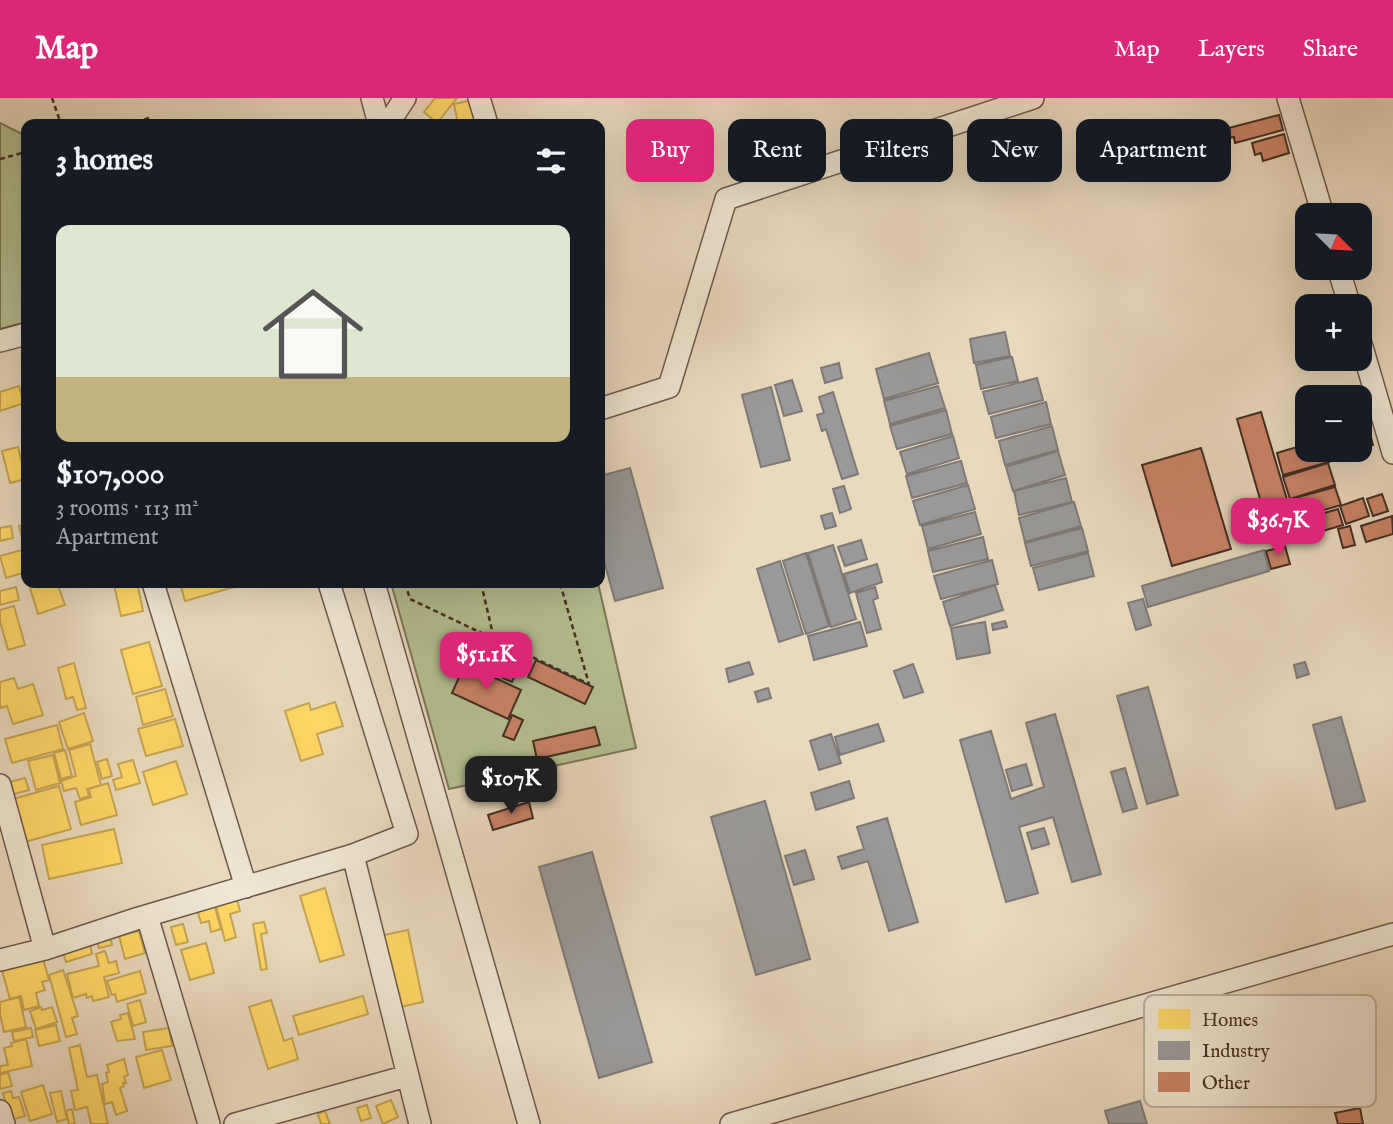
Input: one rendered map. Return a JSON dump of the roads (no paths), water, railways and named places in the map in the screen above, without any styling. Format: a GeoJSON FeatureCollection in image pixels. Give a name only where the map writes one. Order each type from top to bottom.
{"type":"FeatureCollection","features":[{"type":"Feature","properties":{"kind":"street"},"geometry":{"type":"LineString","coordinates":[[372,98],[378,119]]}},
{"type":"Feature","properties":{"kind":"street"},"geometry":{"type":"LineString","coordinates":[[391,119],[405,98]]}},
{"type":"Feature","properties":{"kind":"street"},"geometry":{"type":"LineString","coordinates":[[479,98],[485,119]]}},
{"type":"Feature","properties":{"kind":"street"},"geometry":{"type":"LineString","coordinates":[[605,407],[669,387],[726,199],[1033,98]]}},
{"type":"Feature","properties":{"kind":"street"},"geometry":{"type":"LineString","coordinates":[[1288,98],[1319,203]]}},
{"type":"Feature","properties":{"kind":"street"},"geometry":{"type":"LineString","coordinates":[[0,341],[21,335]]}},
{"type":"Feature","properties":{"kind":"street"},"geometry":{"type":"LineString","coordinates":[[1369,371],[1393,453]]}},
{"type":"Feature","properties":{"kind":"street"},"geometry":{"type":"LineString","coordinates":[[155,588],[246,887]]}},
{"type":"Feature","properties":{"kind":"street"},"geometry":{"type":"LineString","coordinates":[[0,960],[45,949],[354,855],[407,834],[332,588]]}},
{"type":"Feature","properties":{"kind":"street"},"geometry":{"type":"LineString","coordinates":[[375,588],[529,1124]]}},
{"type":"Feature","properties":{"kind":"street"},"geometry":{"type":"LineString","coordinates":[[0,785],[45,949]]}},
{"type":"Feature","properties":{"kind":"street"},"geometry":{"type":"LineString","coordinates":[[354,855],[420,1124]]}},
{"type":"Feature","properties":{"kind":"street"},"geometry":{"type":"LineString","coordinates":[[147,916],[209,1124]]}},
{"type":"Feature","properties":{"kind":"street"},"geometry":{"type":"LineString","coordinates":[[1180,995],[1393,934]]}},
{"type":"Feature","properties":{"kind":"street"},"geometry":{"type":"LineString","coordinates":[[731,1124],[1144,1005]]}},
{"type":"Feature","properties":{"kind":"street"},"geometry":{"type":"LineString","coordinates":[[235,1124],[407,1076]]}},
{"type":"Feature","properties":{"kind":"street"},"geometry":{"type":"LineString","coordinates":[[0,1111],[4,1124]]}}]}
